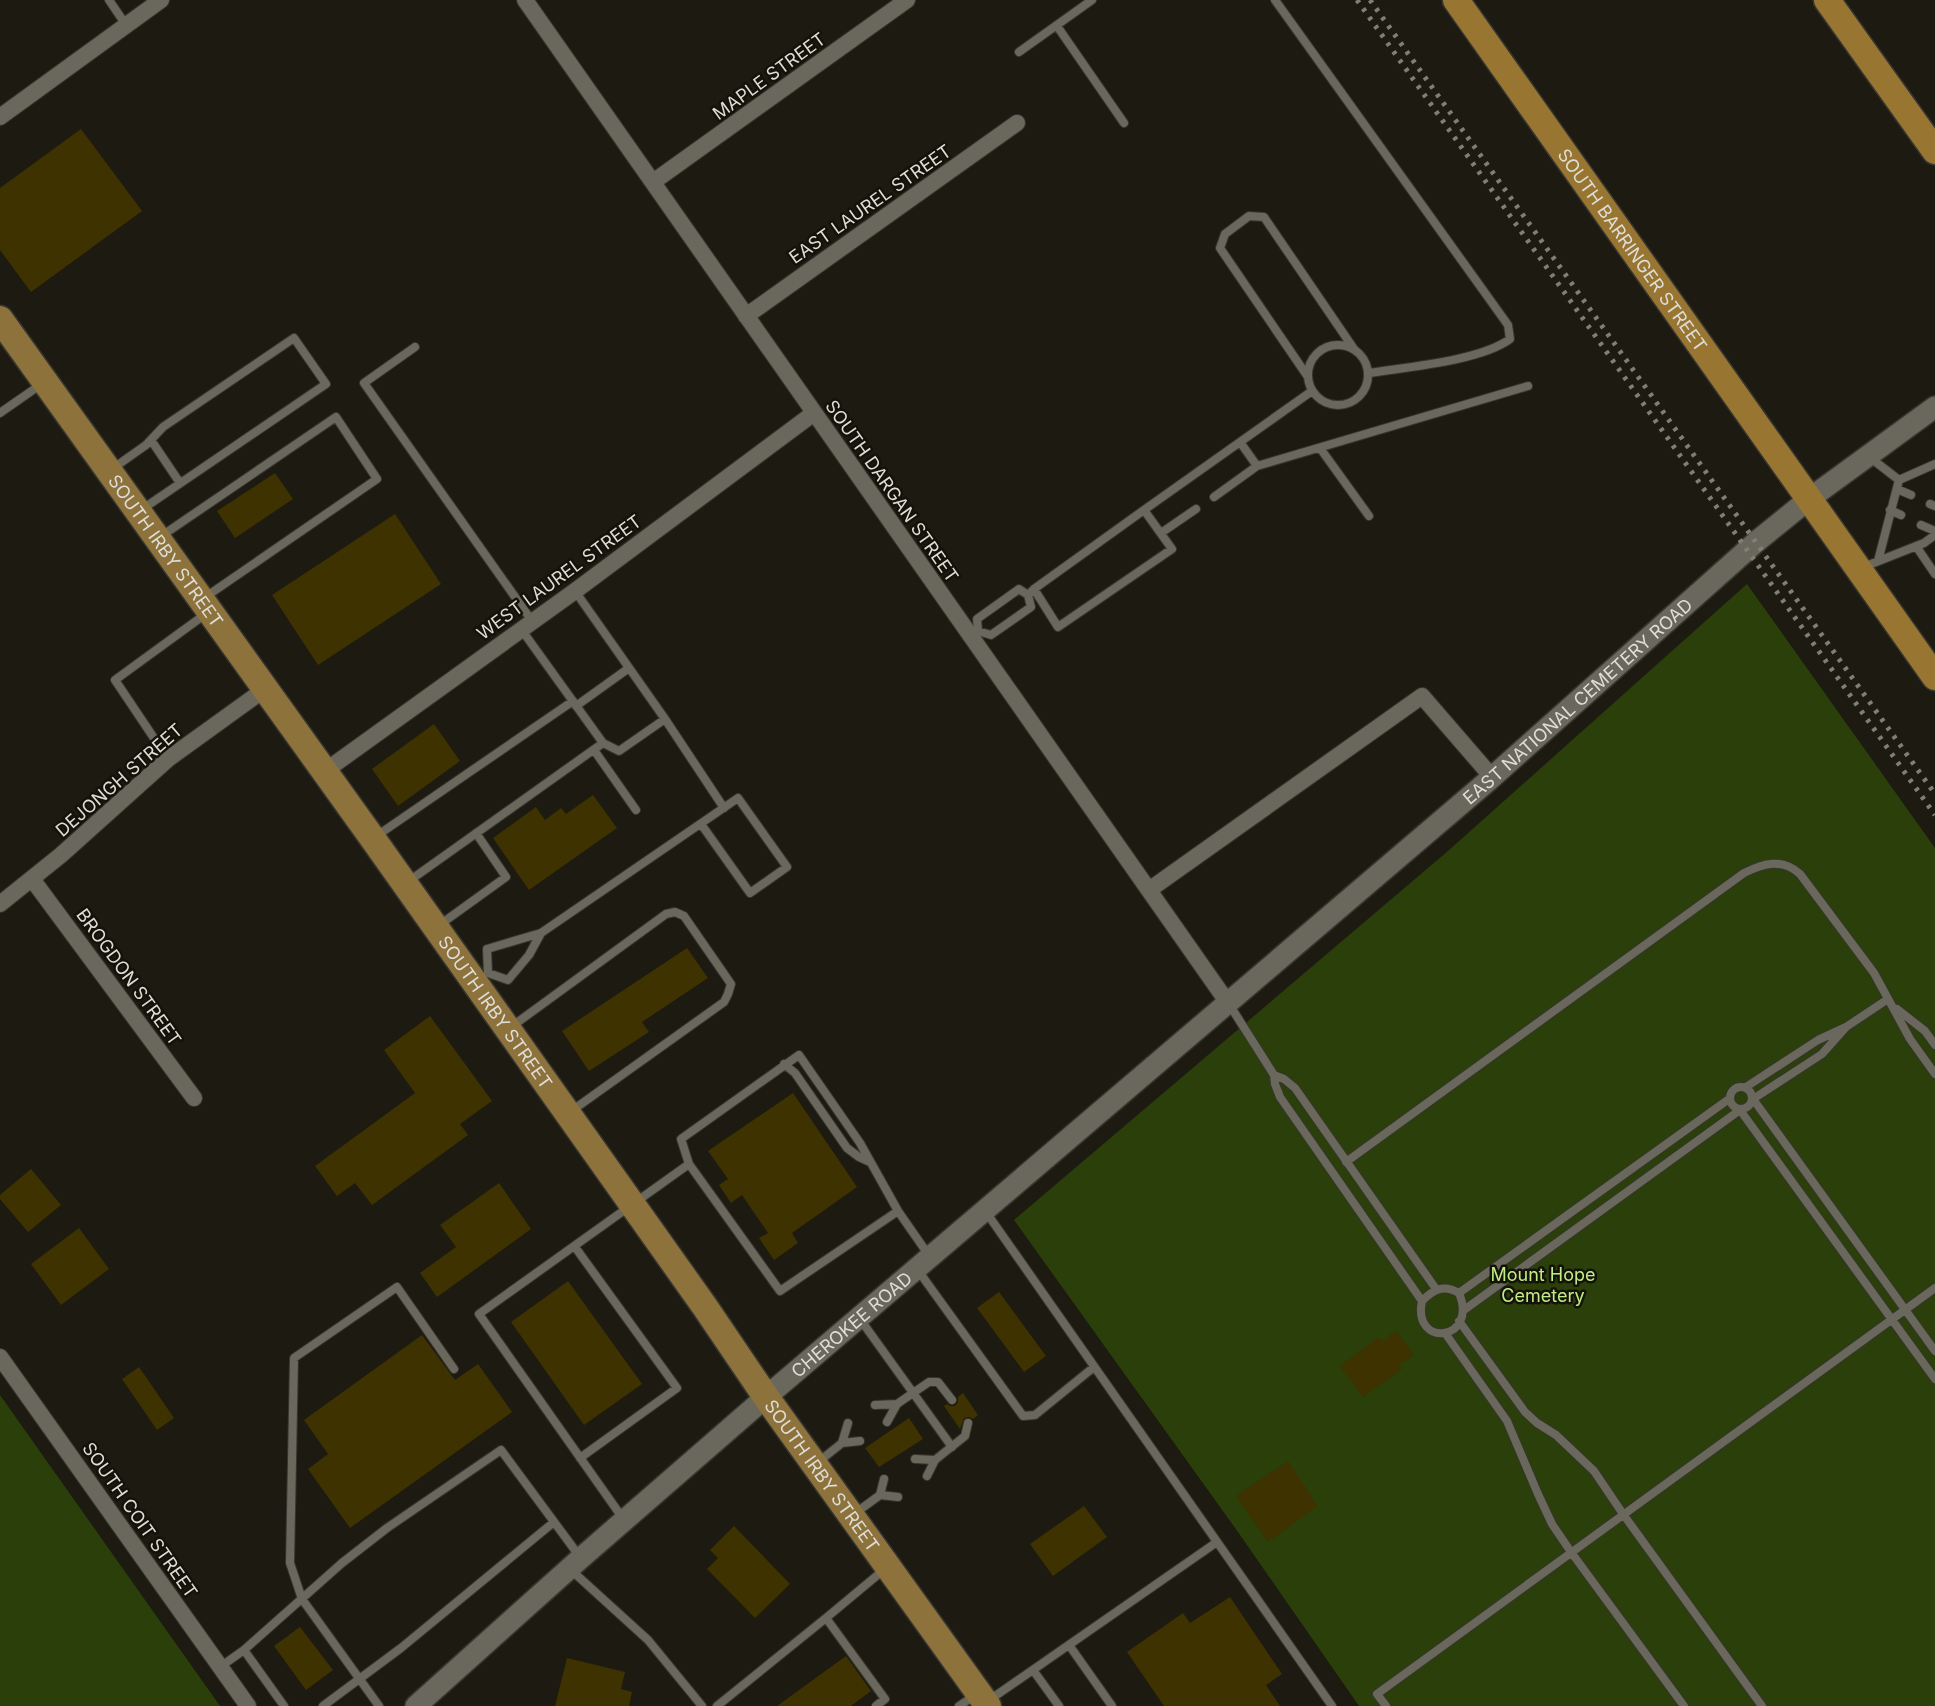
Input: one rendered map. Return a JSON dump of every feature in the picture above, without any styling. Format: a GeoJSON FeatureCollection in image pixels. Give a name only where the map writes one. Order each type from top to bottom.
{"type":"FeatureCollection","features":[{"type":"Feature","properties":{"kind":"highway","name":"SOUTH BARRINGER STREET"},"geometry":{"type":"LineString","coordinates":[[1456,0],[1809,499],[1868,565],[1935,677]]}},
{"type":"Feature","properties":{"kind":"highway"},"geometry":{"type":"LineString","coordinates":[[1830,1],[1935,152]]}},
{"type":"Feature","properties":{"kind":"main road","name":"SOUTH IRBY STREET"},"geometry":{"type":"LineString","coordinates":[[0,319],[436,928],[481,978],[508,1030],[888,1566],[978,1702]]}},
{"type":"Feature","properties":{"kind":"street"},"geometry":{"type":"LineString","coordinates":[[0,117],[161,0]]}},
{"type":"Feature","properties":{"kind":"street","name":"MAPLE STREET"},"geometry":{"type":"LineString","coordinates":[[653,182],[907,0]]}},
{"type":"Feature","properties":{"kind":"street","name":"SOUTH DARGAN STREET"},"geometry":{"type":"LineString","coordinates":[[527,1],[814,413],[974,633],[1228,1003]]}},
{"type":"Feature","properties":{"kind":"street","name":"EAST LAUREL STREET"},"geometry":{"type":"LineString","coordinates":[[746,316],[1017,123]]}},
{"type":"Feature","properties":{"kind":"street","name":"EAST NATIONAL CEMETERY ROAD"},"geometry":{"type":"LineString","coordinates":[[1228,1003],[1492,777],[1756,542],[1809,499],[1935,407]]}},
{"type":"Feature","properties":{"kind":"street","name":"WEST LAUREL STREET"},"geometry":{"type":"LineString","coordinates":[[325,771],[575,591],[814,413]]}},
{"type":"Feature","properties":{"kind":"street","name":"DEJONGH STREET"},"geometry":{"type":"LineString","coordinates":[[0,904],[168,759],[265,689]]}},
{"type":"Feature","properties":{"kind":"street"},"geometry":{"type":"LineString","coordinates":[[1149,890],[1422,696],[1492,777]]}},
{"type":"Feature","properties":{"kind":"street","name":"BROGDON STREET"},"geometry":{"type":"LineString","coordinates":[[32,879],[194,1098]]}},
{"type":"Feature","properties":{"kind":"street","name":"CHEROKEE ROAD"},"geometry":{"type":"LineString","coordinates":[[419,1705],[575,1563],[766,1396],[1228,1003]]}},
{"type":"Feature","properties":{"kind":"street","name":"SOUTH COIT STREET"},"geometry":{"type":"LineString","coordinates":[[0,1357],[248,1706]]}},
{"type":"Feature","properties":{"kind":"lane"},"geometry":{"type":"LineString","coordinates":[[109,0],[126,25]]}},
{"type":"Feature","properties":{"kind":"lane"},"geometry":{"type":"LineString","coordinates":[[1019,52],[1092,0]]}},
{"type":"Feature","properties":{"kind":"lane"},"geometry":{"type":"LineString","coordinates":[[1275,0],[1508,325],[1510,339],[1498,347],[1446,360],[1369,373]]}},
{"type":"Feature","properties":{"kind":"lane"},"geometry":{"type":"LineString","coordinates":[[1057,26],[1124,123]]}},
{"type":"Feature","properties":{"kind":"lane"},"geometry":{"type":"LineString","coordinates":[[1308,377],[1220,248],[1225,234],[1250,216],[1264,217],[1354,349]]}},
{"type":"Feature","properties":{"kind":"lane"},"geometry":{"type":"LineString","coordinates":[[109,471],[151,440],[163,427],[294,338],[326,384],[138,512]]}},
{"type":"Feature","properties":{"kind":"lane"},"geometry":{"type":"LineString","coordinates":[[1336,344],[1354,349],[1367,363],[1368,383],[1363,392],[1348,404],[1338,405],[1319,399],[1312,391],[1308,377],[1312,359],[1318,351],[1336,344]]}},
{"type":"Feature","properties":{"kind":"lane"},"geometry":{"type":"LineString","coordinates":[[415,347],[364,383],[527,625],[575,703],[603,743],[618,751],[664,719]]}},
{"type":"Feature","properties":{"kind":"lane"},"geometry":{"type":"LineString","coordinates":[[0,413],[45,382]]}},
{"type":"Feature","properties":{"kind":"lane"},"geometry":{"type":"LineString","coordinates":[[1214,496],[1257,466],[1528,386]]}},
{"type":"Feature","properties":{"kind":"lane"},"geometry":{"type":"LineString","coordinates":[[1031,592],[1312,391]]}},
{"type":"Feature","properties":{"kind":"lane"},"geometry":{"type":"LineString","coordinates":[[157,538],[336,417],[377,480],[205,605],[115,680],[168,759]]}},
{"type":"Feature","properties":{"kind":"lane"},"geometry":{"type":"LineString","coordinates":[[151,440],[180,483]]}},
{"type":"Feature","properties":{"kind":"lane"},"geometry":{"type":"LineString","coordinates":[[1240,442],[1257,466]]}},
{"type":"Feature","properties":{"kind":"lane"},"geometry":{"type":"LineString","coordinates":[[1320,448],[1369,516]]}},
{"type":"Feature","properties":{"kind":"lane"},"geometry":{"type":"LineString","coordinates":[[1868,456],[1911,495]]}},
{"type":"Feature","properties":{"kind":"lane"},"geometry":{"type":"LineString","coordinates":[[1868,565],[1898,485],[1935,464]]}},
{"type":"Feature","properties":{"kind":"lane"},"geometry":{"type":"LineString","coordinates":[[1161,533],[1196,509]]}},
{"type":"Feature","properties":{"kind":"lane"},"geometry":{"type":"LineString","coordinates":[[1031,592],[1031,607],[991,635],[974,633],[977,619],[1018,589],[1031,592],[1058,627],[1172,550],[1144,510]]}},
{"type":"Feature","properties":{"kind":"lane"},"geometry":{"type":"LineString","coordinates":[[1890,510],[1901,515]]}},
{"type":"Feature","properties":{"kind":"lane"},"geometry":{"type":"LineString","coordinates":[[1868,565],[1916,546],[1935,533],[1921,525]]}},
{"type":"Feature","properties":{"kind":"lane"},"geometry":{"type":"LineString","coordinates":[[1916,546],[1935,574]]}},
{"type":"Feature","properties":{"kind":"lane"},"geometry":{"type":"LineString","coordinates":[[575,591],[724,808]]}},
{"type":"Feature","properties":{"kind":"lane"},"geometry":{"type":"LineString","coordinates":[[373,839],[629,668]]}},
{"type":"Feature","properties":{"kind":"lane"},"geometry":{"type":"LineString","coordinates":[[405,884],[603,743]]}},
{"type":"Feature","properties":{"kind":"lane"},"geometry":{"type":"LineString","coordinates":[[594,750],[636,810]]}},
{"type":"Feature","properties":{"kind":"lane"},"geometry":{"type":"LineString","coordinates":[[541,933],[529,955],[508,980],[481,978],[487,949],[541,933],[738,798],[787,867],[750,893],[701,824]]}},
{"type":"Feature","properties":{"kind":"lane"},"geometry":{"type":"LineString","coordinates":[[436,928],[506,877],[476,833]]}},
{"type":"Feature","properties":{"kind":"lane"},"geometry":{"type":"LineString","coordinates":[[1346,1162],[1744,873],[1758,866],[1774,863],[1786,864],[1800,874],[1874,973],[1910,1039],[1935,1074]]}},
{"type":"Feature","properties":{"kind":"lane"},"geometry":{"type":"LineString","coordinates":[[508,1030],[666,914],[675,912],[684,916],[731,984],[724,1002],[568,1114]]}},
{"type":"Feature","properties":{"kind":"lane"},"geometry":{"type":"LineString","coordinates":[[1228,1003],[1275,1075],[1295,1088],[1436,1289]]}},
{"type":"Feature","properties":{"kind":"lane"},"geometry":{"type":"LineString","coordinates":[[1460,1293],[1729,1100],[1732,1092],[1746,1087],[1818,1040],[1891,1003]]}},
{"type":"Feature","properties":{"kind":"lane"},"geometry":{"type":"LineString","coordinates":[[1891,1003],[1925,1031],[1935,1045]]}},
{"type":"Feature","properties":{"kind":"lane"},"geometry":{"type":"LineString","coordinates":[[1464,1310],[1740,1110],[1749,1108],[1754,1099],[1822,1054],[1846,1027]]}},
{"type":"Feature","properties":{"kind":"lane"},"geometry":{"type":"LineString","coordinates":[[898,1211],[780,1292],[689,1164],[681,1139],[799,1055],[860,1143],[898,1211],[923,1263],[1023,1416],[1035,1415],[1094,1367]]}},
{"type":"Feature","properties":{"kind":"lane"},"geometry":{"type":"LineString","coordinates":[[785,1064],[795,1073],[847,1148],[870,1162]]}},
{"type":"Feature","properties":{"kind":"lane"},"geometry":{"type":"LineString","coordinates":[[1275,1075],[1280,1097],[1422,1301]]}},
{"type":"Feature","properties":{"kind":"lane"},"geometry":{"type":"LineString","coordinates":[[1746,1087],[1935,1351]]}},
{"type":"Feature","properties":{"kind":"lane"},"geometry":{"type":"LineString","coordinates":[[1729,1100],[1733,1107],[1740,1110],[1935,1379]]}},
{"type":"Feature","properties":{"kind":"lane"},"geometry":{"type":"LineString","coordinates":[[624,1520],[479,1314],[689,1164]]}},
{"type":"Feature","properties":{"kind":"lane"},"geometry":{"type":"LineString","coordinates":[[984,1209],[1330,1706]]}},
{"type":"Feature","properties":{"kind":"lane"},"geometry":{"type":"LineString","coordinates":[[575,1247],[677,1388],[580,1458]]}},
{"type":"Feature","properties":{"kind":"lane"},"geometry":{"type":"LineString","coordinates":[[379,1706],[302,1599],[290,1563],[294,1358],[397,1287],[454,1370]]}},
{"type":"Feature","properties":{"kind":"lane"},"geometry":{"type":"LineString","coordinates":[[1445,1287],[1460,1293],[1464,1310],[1458,1326],[1452,1331],[1433,1332],[1422,1322],[1422,1301],[1436,1289],[1445,1287]]}},
{"type":"Feature","properties":{"kind":"lane"},"geometry":{"type":"LineString","coordinates":[[1386,1706],[1377,1693],[1935,1287]]}},
{"type":"Feature","properties":{"kind":"lane"},"geometry":{"type":"LineString","coordinates":[[859,1318],[952,1447]]}},
{"type":"Feature","properties":{"kind":"lane"},"geometry":{"type":"LineString","coordinates":[[1460,1321],[1525,1412],[1556,1435],[1594,1471],[1762,1706]]}},
{"type":"Feature","properties":{"kind":"lane"},"geometry":{"type":"LineString","coordinates":[[1445,1333],[1507,1421],[1552,1524],[1684,1706]]}},
{"type":"Feature","properties":{"kind":"lane"},"geometry":{"type":"LineString","coordinates":[[887,1422],[897,1404],[929,1382],[938,1382],[953,1400]]}},
{"type":"Feature","properties":{"kind":"lane"},"geometry":{"type":"LineString","coordinates":[[875,1405],[897,1404]]}},
{"type":"Feature","properties":{"kind":"lane"},"geometry":{"type":"LineString","coordinates":[[842,1443],[848,1423]]}},
{"type":"Feature","properties":{"kind":"lane"},"geometry":{"type":"LineString","coordinates":[[926,1476],[935,1460],[965,1436],[968,1423]]}},
{"type":"Feature","properties":{"kind":"lane"},"geometry":{"type":"LineString","coordinates":[[815,1464],[842,1443],[860,1441]]}},
{"type":"Feature","properties":{"kind":"lane"},"geometry":{"type":"LineString","coordinates":[[220,1667],[244,1650],[342,1563],[387,1528],[502,1450],[554,1522],[575,1563],[648,1640],[702,1706]]}},
{"type":"Feature","properties":{"kind":"lane"},"geometry":{"type":"LineString","coordinates":[[915,1459],[935,1460]]}},
{"type":"Feature","properties":{"kind":"lane"},"geometry":{"type":"LineString","coordinates":[[852,1516],[880,1495],[884,1479]]}},
{"type":"Feature","properties":{"kind":"lane"},"geometry":{"type":"LineString","coordinates":[[880,1495],[898,1497]]}},
{"type":"Feature","properties":{"kind":"lane"},"geometry":{"type":"LineString","coordinates":[[323,1706],[360,1680],[554,1522]]}},
{"type":"Feature","properties":{"kind":"lane"},"geometry":{"type":"LineString","coordinates":[[978,1702],[1033,1670],[1217,1542]]}},
{"type":"Feature","properties":{"kind":"lane"},"geometry":{"type":"LineString","coordinates":[[717,1706],[888,1566]]}},
{"type":"Feature","properties":{"kind":"lane"},"geometry":{"type":"LineString","coordinates":[[826,1618],[888,1703],[876,1706]]}},
{"type":"Feature","properties":{"kind":"lane"},"geometry":{"type":"LineString","coordinates":[[1069,1645],[1112,1706]]}},
{"type":"Feature","properties":{"kind":"lane"},"geometry":{"type":"LineString","coordinates":[[244,1650],[284,1706]]}},
{"type":"Feature","properties":{"kind":"lane"},"geometry":{"type":"LineString","coordinates":[[1033,1670],[1059,1706]]}},
{"type":"Feature","properties":{"kind":"green space","name":"Mount Hope Cemetery"},"geometry":{"type":"Polygon","coordinates":[[[1747,584],[1935,848],[1935,1706],[1359,1706],[1014,1220],[1448,851],[1747,584]]]}},
{"type":"Feature","properties":{"kind":"green space"},"geometry":{"type":"Polygon","coordinates":[[[0,1395],[29,1436],[220,1706],[0,1706],[0,1395]]]}},
{"type":"Feature","properties":{"kind":"building"},"geometry":{"type":"Polygon","coordinates":[[[81,129],[142,211],[31,292],[0,250],[0,188],[81,129]]]}},
{"type":"Feature","properties":{"kind":"building"},"geometry":{"type":"Polygon","coordinates":[[[275,473],[293,499],[235,538],[217,511],[275,473]]]}},
{"type":"Feature","properties":{"kind":"building"},"geometry":{"type":"Polygon","coordinates":[[[395,514],[441,584],[318,665],[272,595],[395,514]]]}},
{"type":"Feature","properties":{"kind":"building"},"geometry":{"type":"Polygon","coordinates":[[[434,724],[460,761],[398,806],[372,769],[434,724]]]}},
{"type":"Feature","properties":{"kind":"building"},"geometry":{"type":"Polygon","coordinates":[[[593,795],[617,828],[529,890],[493,838],[536,807],[545,820],[561,808],[566,814],[593,795]]]}},
{"type":"Feature","properties":{"kind":"building"},"geometry":{"type":"Polygon","coordinates":[[[687,948],[708,978],[642,1022],[649,1032],[589,1071],[562,1031],[687,948]]]}},
{"type":"Feature","properties":{"kind":"building"},"geometry":{"type":"Polygon","coordinates":[[[430,1016],[492,1101],[460,1124],[468,1135],[372,1205],[355,1183],[337,1196],[315,1166],[415,1093],[384,1050],[430,1016]]]}},
{"type":"Feature","properties":{"kind":"building"},"geometry":{"type":"Polygon","coordinates":[[[793,1093],[857,1187],[792,1233],[798,1243],[774,1260],[759,1238],[768,1233],[742,1195],[731,1203],[719,1185],[728,1179],[708,1151],[793,1093]]]}},
{"type":"Feature","properties":{"kind":"building"},"geometry":{"type":"Polygon","coordinates":[[[31,1169],[61,1205],[28,1232],[0,1199],[0,1195],[31,1169]]]}},
{"type":"Feature","properties":{"kind":"building"},"geometry":{"type":"Polygon","coordinates":[[[499,1183],[531,1229],[437,1297],[420,1273],[456,1247],[440,1225],[499,1183]]]}},
{"type":"Feature","properties":{"kind":"building"},"geometry":{"type":"Polygon","coordinates":[[[79,1228],[109,1269],[61,1305],[31,1264],[79,1228]]]}},
{"type":"Feature","properties":{"kind":"building"},"geometry":{"type":"Polygon","coordinates":[[[568,1281],[642,1384],[584,1425],[511,1322],[568,1281]]]}},
{"type":"Feature","properties":{"kind":"building"},"geometry":{"type":"Polygon","coordinates":[[[999,1292],[1046,1356],[1024,1372],[977,1308],[999,1292]]]}},
{"type":"Feature","properties":{"kind":"building"},"geometry":{"type":"Polygon","coordinates":[[[1396,1331],[1414,1355],[1399,1365],[1402,1369],[1363,1397],[1340,1366],[1379,1337],[1382,1341],[1396,1331]]]}},
{"type":"Feature","properties":{"kind":"building"},"geometry":{"type":"Polygon","coordinates":[[[422,1335],[455,1380],[478,1364],[512,1412],[350,1528],[308,1469],[328,1454],[304,1420],[422,1335]]]}},
{"type":"Feature","properties":{"kind":"building"},"geometry":{"type":"Polygon","coordinates":[[[139,1367],[174,1418],[157,1430],[122,1379],[139,1367]]]}},
{"type":"Feature","properties":{"kind":"building"},"geometry":{"type":"Polygon","coordinates":[[[963,1393],[978,1415],[973,1419],[964,1418],[960,1429],[944,1406],[955,1406],[958,1397],[963,1393]]]}},
{"type":"Feature","properties":{"kind":"building"},"geometry":{"type":"Polygon","coordinates":[[[909,1418],[923,1439],[879,1467],[865,1448],[909,1418]]]}},
{"type":"Feature","properties":{"kind":"building"},"geometry":{"type":"Polygon","coordinates":[[[1288,1461],[1318,1506],[1268,1542],[1236,1496],[1288,1461]]]}},
{"type":"Feature","properties":{"kind":"building"},"geometry":{"type":"Polygon","coordinates":[[[1084,1506],[1107,1537],[1053,1576],[1030,1544],[1084,1506]]]}},
{"type":"Feature","properties":{"kind":"building"},"geometry":{"type":"Polygon","coordinates":[[[734,1526],[790,1584],[755,1618],[707,1569],[718,1558],[710,1550],[734,1526]]]}},
{"type":"Feature","properties":{"kind":"building"},"geometry":{"type":"Polygon","coordinates":[[[1230,1597],[1282,1674],[1266,1685],[1280,1706],[1164,1706],[1127,1652],[1183,1613],[1190,1623],[1230,1597]]]}},
{"type":"Feature","properties":{"kind":"building"},"geometry":{"type":"Polygon","coordinates":[[[300,1627],[333,1670],[306,1690],[274,1646],[300,1627]]]}},
{"type":"Feature","properties":{"kind":"building"},"geometry":{"type":"Polygon","coordinates":[[[846,1656],[871,1691],[851,1706],[777,1706],[846,1656]]]}},
{"type":"Feature","properties":{"kind":"building"},"geometry":{"type":"Polygon","coordinates":[[[567,1658],[625,1672],[621,1689],[632,1692],[629,1706],[555,1706],[567,1658]]]}},
{"type":"Feature","properties":{"kind":"railway"},"geometry":{"type":"LineString","coordinates":[[1357,0],[1935,815]]}},
{"type":"Feature","properties":{"kind":"railway"},"geometry":{"type":"LineString","coordinates":[[1370,0],[1935,794]]}}]}
